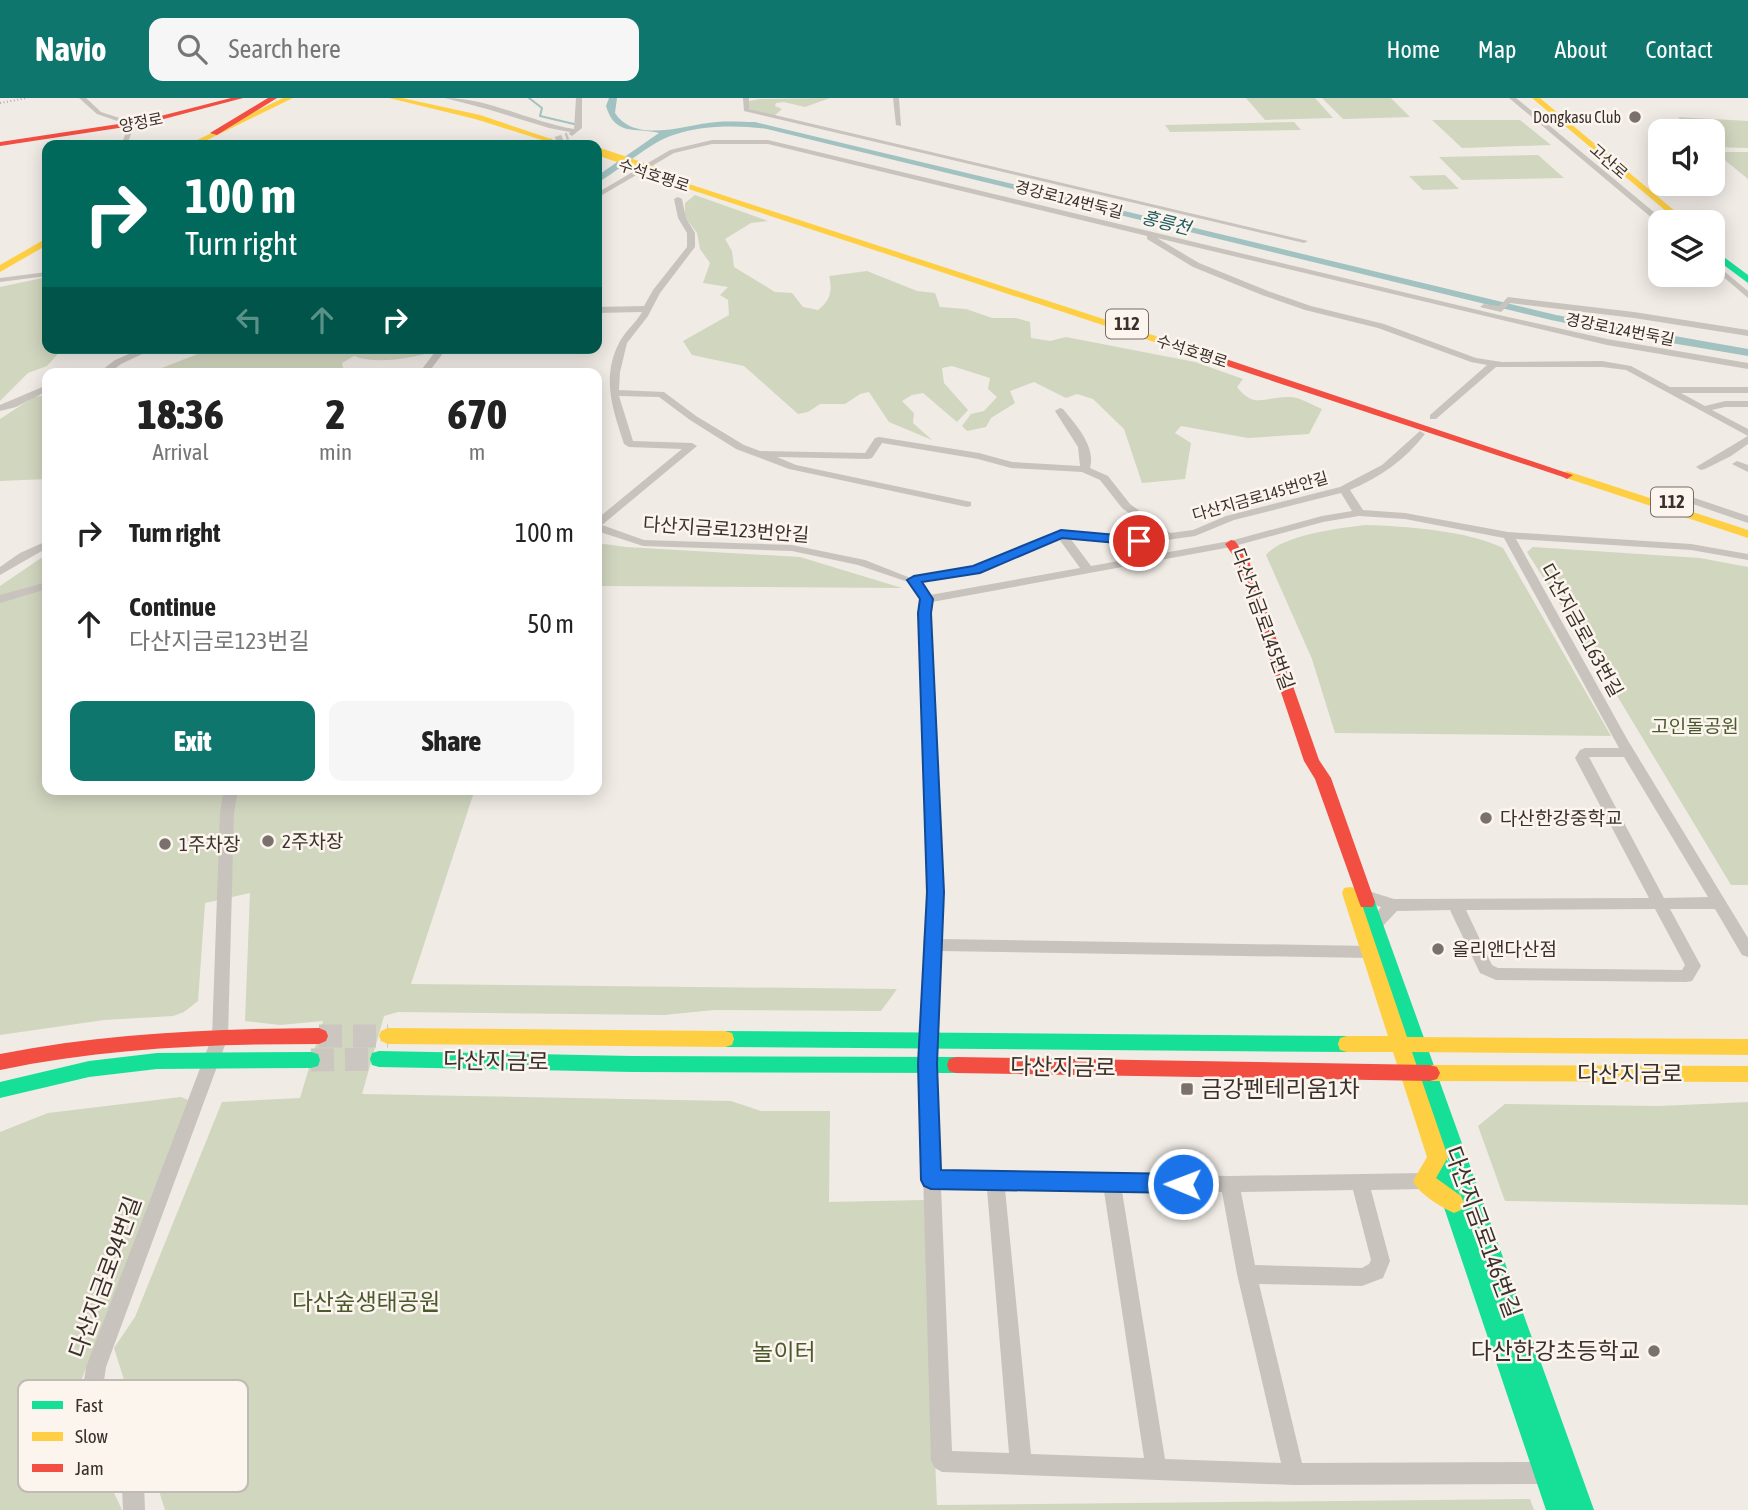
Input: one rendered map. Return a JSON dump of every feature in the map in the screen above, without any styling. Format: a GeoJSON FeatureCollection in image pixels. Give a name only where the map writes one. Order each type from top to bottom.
{"type":"FeatureCollection","features":[{"type":"Feature","properties":{"kind":"main road","name":"양정로"},"geometry":{"type":"LineString","coordinates":[[46,140],[190,113],[239,98]]}},
{"type":"Feature","properties":{"kind":"main road"},"geometry":{"type":"LineString","coordinates":[[214,133],[273,98]]}},
{"type":"Feature","properties":{"kind":"main road"},"geometry":{"type":"LineString","coordinates":[[201,140],[289,98]]}},
{"type":"Feature","properties":{"kind":"main road"},"geometry":{"type":"LineString","coordinates":[[212,140],[298,98]]}},
{"type":"Feature","properties":{"kind":"main road"},"geometry":{"type":"LineString","coordinates":[[393,98],[572,139]]}},
{"type":"Feature","properties":{"kind":"main road"},"geometry":{"type":"LineString","coordinates":[[410,98],[572,139]]}},
{"type":"Feature","properties":{"kind":"main road","name":"고산로"},"geometry":{"type":"LineString","coordinates":[[1530,98],[1661,210]]}},
{"type":"Feature","properties":{"kind":"main road","name":"고산로"},"geometry":{"type":"LineString","coordinates":[[1536,98],[1670,210]]}},
{"type":"Feature","properties":{"kind":"main road","name":"양정로"},"geometry":{"type":"LineString","coordinates":[[0,144],[42,141]]}},
{"type":"Feature","properties":{"kind":"main road","name":"수석호평로"},"geometry":{"type":"LineString","coordinates":[[602,155],[1748,534]]}},
{"type":"Feature","properties":{"kind":"main road","name":"수석호평로"},"geometry":{"type":"LineString","coordinates":[[654,172],[1748,527]]}},
{"type":"Feature","properties":{"kind":"main road"},"geometry":{"type":"LineString","coordinates":[[3,277],[18,258],[42,242]]}},
{"type":"Feature","properties":{"kind":"main road"},"geometry":{"type":"LineString","coordinates":[[1725,254],[1748,272]]}},
{"type":"Feature","properties":{"kind":"main road"},"geometry":{"type":"LineString","coordinates":[[1725,262],[1748,280]]}},
{"type":"Feature","properties":{"kind":"main road","name":"다산지금로145번길"},"geometry":{"type":"LineString","coordinates":[[1231,544],[1243,561],[1312,761],[1323,778],[1427,1073]]}},
{"type":"Feature","properties":{"kind":"main road","name":"다산지금로145번길"},"geometry":{"type":"LineString","coordinates":[[1312,761],[1311,777],[1408,1073]]}},
{"type":"Feature","properties":{"kind":"main road","name":"다산지금로"},"geometry":{"type":"LineString","coordinates":[[388,1035],[1748,1047]]}},
{"type":"Feature","properties":{"kind":"main road"},"geometry":{"type":"LineString","coordinates":[[0,1062],[100,1043],[220,1037],[319,1036]]}},
{"type":"Feature","properties":{"kind":"main road","name":"다산지금로"},"geometry":{"type":"LineString","coordinates":[[379,1059],[646,1065],[928,1064],[1408,1073],[1748,1074]]}},
{"type":"Feature","properties":{"kind":"main road"},"geometry":{"type":"LineString","coordinates":[[0,1090],[89,1069],[157,1061],[311,1060]]}},
{"type":"Feature","properties":{"kind":"main road","name":"다산지금로146번길"},"geometry":{"type":"LineString","coordinates":[[1408,1073],[1558,1510]]}},
{"type":"Feature","properties":{"kind":"main road","name":"다산지금로146번길"},"geometry":{"type":"LineString","coordinates":[[1427,1073],[1582,1510]]}},
{"type":"Feature","properties":{"kind":"main road"},"geometry":{"type":"LineString","coordinates":[[1438,1157],[1423,1181],[1454,1203]]}},
{"type":"Feature","properties":{"kind":"street"},"geometry":{"type":"LineString","coordinates":[[82,98],[99,113],[134,124],[125,140]]}},
{"type":"Feature","properties":{"kind":"street"},"geometry":{"type":"LineString","coordinates":[[448,98],[489,107],[551,127],[572,139],[579,98]]}},
{"type":"Feature","properties":{"kind":"street"},"geometry":{"type":"LineString","coordinates":[[746,98],[746,110],[1304,241]]}},
{"type":"Feature","properties":{"kind":"street"},"geometry":{"type":"LineString","coordinates":[[896,98],[899,125]]}},
{"type":"Feature","properties":{"kind":"street"},"geometry":{"type":"LineString","coordinates":[[1512,98],[1648,210]]}},
{"type":"Feature","properties":{"kind":"street","name":"경강로124번둑길"},"geometry":{"type":"LineString","coordinates":[[602,193],[673,151],[712,142],[768,142],[1607,342],[1748,366]]}},
{"type":"Feature","properties":{"kind":"street","name":"다산지금로123번안길"},"geometry":{"type":"LineString","coordinates":[[602,521],[692,446],[629,444],[614,399],[621,348],[656,292],[691,247],[691,233],[682,218],[678,199]]}},
{"type":"Feature","properties":{"kind":"street"},"geometry":{"type":"LineString","coordinates":[[1140,231],[1196,265],[1265,293],[1308,309],[1381,326],[1474,360],[1495,363],[1602,364],[1628,368],[1748,433]]}},
{"type":"Feature","properties":{"kind":"street"},"geometry":{"type":"LineString","coordinates":[[3,277],[42,273]]}},
{"type":"Feature","properties":{"kind":"street"},"geometry":{"type":"LineString","coordinates":[[1725,275],[1748,295]]}},
{"type":"Feature","properties":{"kind":"street"},"geometry":{"type":"LineString","coordinates":[[1393,293],[1501,309],[1508,300],[1634,315],[1748,333]]}},
{"type":"Feature","properties":{"kind":"street"},"geometry":{"type":"LineString","coordinates":[[602,310],[647,309]]}},
{"type":"Feature","properties":{"kind":"street"},"geometry":{"type":"LineString","coordinates":[[109,368],[137,354]]}},
{"type":"Feature","properties":{"kind":"street"},"geometry":{"type":"LineString","coordinates":[[427,368],[438,354]]}},
{"type":"Feature","properties":{"kind":"street"},"geometry":{"type":"LineString","coordinates":[[1433,417],[1495,363]]}},
{"type":"Feature","properties":{"kind":"street"},"geometry":{"type":"LineString","coordinates":[[0,408],[12,407],[26,396],[42,390]]}},
{"type":"Feature","properties":{"kind":"street"},"geometry":{"type":"LineString","coordinates":[[1668,390],[1748,390]]}},
{"type":"Feature","properties":{"kind":"street"},"geometry":{"type":"LineString","coordinates":[[614,393],[661,394],[703,425],[740,447],[817,474],[908,490],[967,504]]}},
{"type":"Feature","properties":{"kind":"street"},"geometry":{"type":"LineString","coordinates":[[1703,409],[1725,404],[1748,404]]}},
{"type":"Feature","properties":{"kind":"street"},"geometry":{"type":"LineString","coordinates":[[1060,411],[1086,454],[1087,463],[1084,469]]}},
{"type":"Feature","properties":{"kind":"street"},"geometry":{"type":"LineString","coordinates":[[1344,489],[1364,481],[1391,464],[1409,450],[1420,434]]}},
{"type":"Feature","properties":{"kind":"street"},"geometry":{"type":"LineString","coordinates":[[1701,467],[1727,454],[1748,439]]}},
{"type":"Feature","properties":{"kind":"street"},"geometry":{"type":"LineString","coordinates":[[760,454],[868,456],[879,440],[979,456],[1011,465],[1084,469],[1104,478],[1126,506],[1166,535]]}},
{"type":"Feature","properties":{"kind":"street"},"geometry":{"type":"LineString","coordinates":[[1737,464],[1748,469]]}},
{"type":"Feature","properties":{"kind":"street","name":"다산지금로145번안길"},"geometry":{"type":"LineString","coordinates":[[914,580],[976,570],[1061,534],[1139,541],[1166,535],[1195,533],[1230,518],[1344,489],[1359,513]]}},
{"type":"Feature","properties":{"kind":"street"},"geometry":{"type":"LineString","coordinates":[[1662,490],[1748,520]]}},
{"type":"Feature","properties":{"kind":"street","name":"다산지금로145번길"},"geometry":{"type":"LineString","coordinates":[[1231,544],[1322,519],[1359,513],[1405,516],[1508,535]]}},
{"type":"Feature","properties":{"kind":"street","name":"다산지금로123번안길"},"geometry":{"type":"LineString","coordinates":[[602,531],[643,543],[792,548],[861,562],[907,580],[914,580]]}},
{"type":"Feature","properties":{"kind":"street"},"geometry":{"type":"LineString","coordinates":[[1061,534],[1087,569]]}},
{"type":"Feature","properties":{"kind":"street","name":"다산지금로163번길"},"geometry":{"type":"LineString","coordinates":[[1508,535],[1691,547],[1748,557]]}},
{"type":"Feature","properties":{"kind":"street","name":"다산지금로163번길"},"geometry":{"type":"LineString","coordinates":[[1508,535],[1629,752],[1748,951]]}},
{"type":"Feature","properties":{"kind":"street"},"geometry":{"type":"LineString","coordinates":[[927,599],[1231,544]]}},
{"type":"Feature","properties":{"kind":"street"},"geometry":{"type":"LineString","coordinates":[[0,572],[42,546]]}},
{"type":"Feature","properties":{"kind":"street"},"geometry":{"type":"LineString","coordinates":[[914,580],[927,599],[924,613],[935,892],[928,1064],[942,1461],[1293,1474],[1570,1474]]}},
{"type":"Feature","properties":{"kind":"street"},"geometry":{"type":"LineString","coordinates":[[0,599],[42,586]]}},
{"type":"Feature","properties":{"kind":"street"},"geometry":{"type":"LineString","coordinates":[[1455,904],[1486,969],[1496,974],[1686,976],[1693,966],[1582,758],[1585,753],[1591,752],[1629,752]]}},
{"type":"Feature","properties":{"kind":"street","name":"다산지금로94번길"},"geometry":{"type":"LineString","coordinates":[[94,1380],[96,1367],[220,1037],[227,813],[230,795]]}},
{"type":"Feature","properties":{"kind":"street"},"geometry":{"type":"LineString","coordinates":[[1365,896],[1394,905],[1720,904]]}},
{"type":"Feature","properties":{"kind":"street"},"geometry":{"type":"LineString","coordinates":[[1376,924],[1394,905]]}},
{"type":"Feature","properties":{"kind":"street"},"geometry":{"type":"LineString","coordinates":[[931,946],[1370,952]]}},
{"type":"Feature","properties":{"kind":"street"},"geometry":{"type":"LineString","coordinates":[[931,1180],[1230,1184],[1423,1181]]}},
{"type":"Feature","properties":{"kind":"street"},"geometry":{"type":"LineString","coordinates":[[995,1181],[1021,1465]]}},
{"type":"Feature","properties":{"kind":"street"},"geometry":{"type":"LineString","coordinates":[[1112,1182],[1156,1467]]}},
{"type":"Feature","properties":{"kind":"street"},"geometry":{"type":"LineString","coordinates":[[1230,1184],[1247,1274],[1293,1474]]}},
{"type":"Feature","properties":{"kind":"street"},"geometry":{"type":"LineString","coordinates":[[1247,1274],[1362,1277],[1376,1271],[1381,1261],[1360,1184]]}},
{"type":"Feature","properties":{"kind":"street","name":"다산지금로94번길"},"geometry":{"type":"LineString","coordinates":[[133,1492],[134,1510]]}},
{"type":"Feature","properties":{"kind":"green space"},"geometry":{"type":"Polygon","coordinates":[[[830,98],[805,107],[776,103],[775,106],[782,109],[774,116],[748,109],[749,101],[760,99],[830,98]]]}},
{"type":"Feature","properties":{"kind":"green space"},"geometry":{"type":"Polygon","coordinates":[[[1246,98],[1315,98],[1333,118],[1265,120],[1246,98]]]}},
{"type":"Feature","properties":{"kind":"green space"},"geometry":{"type":"Polygon","coordinates":[[[1322,98],[1391,98],[1410,117],[1343,119],[1322,98]]]}},
{"type":"Feature","properties":{"kind":"green space"},"geometry":{"type":"Polygon","coordinates":[[[1678,117],[1713,119],[1680,119],[1678,117]]]}},
{"type":"Feature","properties":{"kind":"green space"},"geometry":{"type":"Polygon","coordinates":[[[1432,120],[1520,120],[1551,145],[1462,148],[1432,120]]]}},
{"type":"Feature","properties":{"kind":"green space"},"geometry":{"type":"Polygon","coordinates":[[[1725,120],[1748,121],[1748,148],[1725,147],[1725,120]]]}},
{"type":"Feature","properties":{"kind":"green space"},"geometry":{"type":"Polygon","coordinates":[[[1294,122],[1301,130],[1170,132],[1165,125],[1294,122]]]}},
{"type":"Feature","properties":{"kind":"green space"},"geometry":{"type":"Polygon","coordinates":[[[1725,152],[1748,152],[1748,179],[1725,160],[1725,152]]]}},
{"type":"Feature","properties":{"kind":"green space"},"geometry":{"type":"Polygon","coordinates":[[[1538,155],[1564,178],[1462,180],[1439,157],[1538,155]]]}},
{"type":"Feature","properties":{"kind":"green space"},"geometry":{"type":"Polygon","coordinates":[[[1445,175],[1459,189],[1423,190],[1409,176],[1445,175]]]}},
{"type":"Feature","properties":{"kind":"green space"},"geometry":{"type":"Polygon","coordinates":[[[695,195],[768,221],[751,223],[725,239],[732,251],[734,267],[775,292],[792,293],[803,307],[818,310],[825,303],[831,286],[829,276],[867,271],[917,291],[935,293],[940,307],[966,309],[992,318],[1016,318],[1030,322],[1031,338],[1050,341],[1066,337],[1195,362],[1243,379],[1237,387],[1249,398],[1261,400],[1293,397],[1322,409],[1309,434],[1248,438],[1181,426],[1175,433],[1191,443],[1185,479],[1142,483],[1124,429],[1093,399],[1077,394],[1066,398],[1034,382],[1010,391],[1015,403],[991,418],[986,427],[967,431],[962,426],[971,414],[984,411],[997,397],[988,389],[990,378],[952,366],[942,368],[944,383],[968,410],[957,422],[923,393],[902,401],[914,413],[913,423],[932,440],[889,422],[869,392],[860,394],[845,404],[820,404],[808,412],[798,414],[744,366],[692,355],[683,341],[729,315],[728,300],[720,295],[728,287],[703,283],[710,263],[700,249],[697,233],[685,217],[685,203],[695,195]]]}},
{"type":"Feature","properties":{"kind":"green space"},"geometry":{"type":"Polygon","coordinates":[[[42,278],[42,354],[58,354],[47,366],[28,373],[0,401],[0,287],[42,278]]]}},
{"type":"Feature","properties":{"kind":"green space"},"geometry":{"type":"Polygon","coordinates":[[[198,354],[426,354],[394,360],[354,356],[342,363],[343,368],[162,368],[198,354]]]}},
{"type":"Feature","properties":{"kind":"green space"},"geometry":{"type":"Polygon","coordinates":[[[42,396],[42,479],[0,481],[0,419],[34,397],[42,396]]]}},
{"type":"Feature","properties":{"kind":"green space"},"geometry":{"type":"Polygon","coordinates":[[[1366,525],[1417,528],[1473,537],[1503,548],[1611,736],[1335,733],[1312,659],[1266,555],[1285,542],[1298,538],[1366,525]]]}},
{"type":"Feature","properties":{"kind":"green space"},"geometry":{"type":"Polygon","coordinates":[[[602,544],[800,557],[902,588],[602,586],[602,544]]]}},
{"type":"Feature","properties":{"kind":"green space","name":"고인돌공원"},"geometry":{"type":"Polygon","coordinates":[[[1533,547],[1700,558],[1748,567],[1748,885],[1731,885],[1527,552],[1533,547]]]}},
{"type":"Feature","properties":{"kind":"green space","name":"다산숲생태공원"},"geometry":{"type":"Polygon","coordinates":[[[42,557],[42,795],[473,795],[411,984],[897,989],[881,1011],[714,1010],[664,1015],[398,1012],[384,1016],[362,1094],[731,1101],[761,1111],[830,1111],[829,1202],[924,1200],[937,1505],[1530,1499],[1534,1510],[165,1510],[159,1492],[248,1492],[248,1380],[124,1380],[114,1348],[135,1317],[222,1102],[300,1098],[323,1021],[280,1025],[245,1021],[250,893],[205,903],[198,1001],[184,1012],[173,1016],[104,1020],[0,1035],[0,586],[42,557]]]}},
{"type":"Feature","properties":{"kind":"green space"},"geometry":{"type":"Polygon","coordinates":[[[181,1097],[188,1100],[81,1380],[18,1380],[18,1492],[114,1492],[122,1510],[0,1510],[0,1132],[48,1113],[181,1097]]]}},
{"type":"Feature","properties":{"kind":"green space"},"geometry":{"type":"Polygon","coordinates":[[[1748,1102],[1748,1205],[1505,1201],[1478,1126],[1505,1104],[1659,1106],[1748,1102]]]}},
{"type":"Feature","properties":{"kind":"water","name":"홍릉천"},"geometry":{"type":"Polygon","coordinates":[[[609,98],[617,98],[615,113],[624,123],[648,130],[717,122],[755,122],[1556,315],[1748,349],[1748,356],[1551,320],[767,129],[723,127],[677,134],[651,146],[602,180],[602,173],[659,133],[621,127],[610,116],[606,106],[609,98]]]}},
{"type":"Feature","properties":{"kind":"waterway"},"geometry":{"type":"LineString","coordinates":[[529,98],[542,108],[540,116],[574,124]]}},
{"type":"Feature","properties":{"kind":"tunnel"},"geometry":{"type":"LineString","coordinates":[[557,140],[568,136]]}},
{"type":"Feature","properties":{"kind":"tunnel"},"geometry":{"type":"LineString","coordinates":[[319,1036],[388,1036]]}},
{"type":"Feature","properties":{"kind":"tunnel"},"geometry":{"type":"LineString","coordinates":[[311,1060],[379,1059]]}},
{"type":"Feature","properties":{"kind":"railway"},"geometry":{"type":"LineString","coordinates":[[0,103],[27,98]]}},
{"type":"Feature","properties":{"kind":"traffic: fast"},"geometry":{"type":"LineString","coordinates":[[1725,262],[1748,280]]}},
{"type":"Feature","properties":{"kind":"traffic: fast"},"geometry":{"type":"LineString","coordinates":[[1367,902],[1582,1510]]}},
{"type":"Feature","properties":{"kind":"traffic: fast"},"geometry":{"type":"LineString","coordinates":[[725,1039],[1347,1044]]}},
{"type":"Feature","properties":{"kind":"traffic: fast"},"geometry":{"type":"LineString","coordinates":[[379,1059],[632,1064],[956,1065]]}},
{"type":"Feature","properties":{"kind":"traffic: fast"},"geometry":{"type":"LineString","coordinates":[[0,1090],[89,1069],[157,1061],[311,1060]]}},
{"type":"Feature","properties":{"kind":"traffic: fast"},"geometry":{"type":"LineString","coordinates":[[1437,1157],[1558,1510]]}},
{"type":"Feature","properties":{"kind":"traffic: slow"},"geometry":{"type":"LineString","coordinates":[[201,140],[289,98]]}},
{"type":"Feature","properties":{"kind":"traffic: slow"},"geometry":{"type":"LineString","coordinates":[[393,98],[477,117],[549,140]]}},
{"type":"Feature","properties":{"kind":"traffic: slow"},"geometry":{"type":"LineString","coordinates":[[1536,98],[1670,210]]}},
{"type":"Feature","properties":{"kind":"traffic: slow"},"geometry":{"type":"LineString","coordinates":[[602,153],[656,171]]}},
{"type":"Feature","properties":{"kind":"traffic: slow"},"geometry":{"type":"LineString","coordinates":[[652,174],[1210,357]]}},
{"type":"Feature","properties":{"kind":"traffic: slow"},"geometry":{"type":"LineString","coordinates":[[0,269],[42,244]]}},
{"type":"Feature","properties":{"kind":"traffic: slow"},"geometry":{"type":"LineString","coordinates":[[1567,475],[1748,534]]}},
{"type":"Feature","properties":{"kind":"traffic: slow"},"geometry":{"type":"LineString","coordinates":[[1350,893],[1437,1157]]}},
{"type":"Feature","properties":{"kind":"traffic: slow"},"geometry":{"type":"LineString","coordinates":[[388,1036],[725,1039]]}},
{"type":"Feature","properties":{"kind":"traffic: slow"},"geometry":{"type":"LineString","coordinates":[[1347,1044],[1748,1047]]}},
{"type":"Feature","properties":{"kind":"traffic: slow"},"geometry":{"type":"LineString","coordinates":[[1430,1073],[1748,1074]]}},
{"type":"Feature","properties":{"kind":"traffic: slow"},"geometry":{"type":"LineString","coordinates":[[1438,1157],[1423,1181],[1454,1203]]}},
{"type":"Feature","properties":{"kind":"traffic: jam"},"geometry":{"type":"LineString","coordinates":[[0,144],[145,122],[239,98]]}},
{"type":"Feature","properties":{"kind":"traffic: jam"},"geometry":{"type":"LineString","coordinates":[[214,133],[273,98]]}},
{"type":"Feature","properties":{"kind":"traffic: jam"},"geometry":{"type":"LineString","coordinates":[[1210,357],[1567,475]]}},
{"type":"Feature","properties":{"kind":"traffic: jam"},"geometry":{"type":"LineString","coordinates":[[1231,544],[1243,561],[1312,761],[1323,778],[1367,902]]}},
{"type":"Feature","properties":{"kind":"traffic: jam"},"geometry":{"type":"LineString","coordinates":[[0,1062],[119,1043],[199,1038],[319,1036]]}},
{"type":"Feature","properties":{"kind":"traffic: jam"},"geometry":{"type":"LineString","coordinates":[[956,1065],[1430,1073]]}},
{"type":"Feature","properties":{"kind":"place","name":"Dongkasu Club"},"geometry":{"type":"Point","coordinates":[1635,117]}},
{"type":"Feature","properties":{"kind":"place","name":"다산한강중학교"},"geometry":{"type":"Point","coordinates":[1486,818]}},
{"type":"Feature","properties":{"kind":"place","name":"2주차장"},"geometry":{"type":"Point","coordinates":[268,841]}},
{"type":"Feature","properties":{"kind":"place","name":"1주차장"},"geometry":{"type":"Point","coordinates":[165,844]}},
{"type":"Feature","properties":{"kind":"place","name":"올리앤다산점"},"geometry":{"type":"Point","coordinates":[1438,949]}},
{"type":"Feature","properties":{"kind":"place","name":"금강펜테리움1차"},"geometry":{"type":"Point","coordinates":[1187,1089]}},
{"type":"Feature","properties":{"kind":"place","name":"다산한강초등학교"},"geometry":{"type":"Point","coordinates":[1654,1351]}},
{"type":"Feature","properties":{"kind":"route"},"geometry":{"type":"LineString","coordinates":[[1139,541],[1061,534],[976,570],[914,580],[927,599],[924,613],[935,892],[928,1064],[931,1180],[1183,1184]]}},
{"type":"Feature","properties":{"kind":"park label","name":"놀이터"},"geometry":{"type":"Point","coordinates":[784,1352]}}]}
